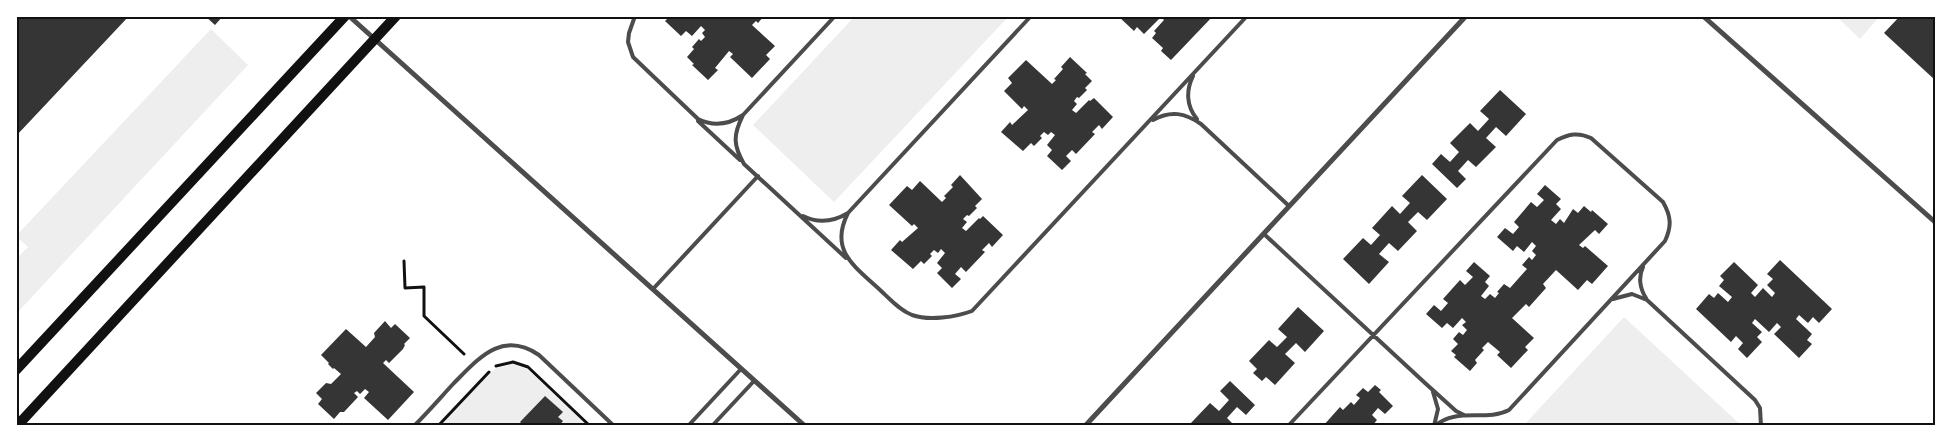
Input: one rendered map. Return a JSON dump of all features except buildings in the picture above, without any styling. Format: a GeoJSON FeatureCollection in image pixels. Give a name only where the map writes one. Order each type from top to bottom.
{"type":"FeatureCollection","features":[{"type":"Feature","properties":{"kind":"main road"},"geometry":{"type":"LineString","coordinates":[[16,370],[345,16]]}},
{"type":"Feature","properties":{"kind":"main road"},"geometry":{"type":"LineString","coordinates":[[18,426],[396,16]]}},
{"type":"Feature","properties":{"kind":"street"},"geometry":{"type":"LineString","coordinates":[[349,16],[805,426]]}},
{"type":"Feature","properties":{"kind":"street"},"geometry":{"type":"LineString","coordinates":[[1085,426],[1466,16]]}},
{"type":"Feature","properties":{"kind":"street"},"geometry":{"type":"LineString","coordinates":[[1703,16],[1935,222]]}},
{"type":"Feature","properties":{"kind":"lane"},"geometry":{"type":"LineString","coordinates":[[635,16],[628,42],[633,57],[744,164],[894,303],[911,315],[918,317],[938,317],[964,314],[972,311],[1247,16]]}},
{"type":"Feature","properties":{"kind":"lane"},"geometry":{"type":"LineString","coordinates":[[744,164],[738,153],[735,140],[737,128],[743,115],[835,16]]}},
{"type":"Feature","properties":{"kind":"lane"},"geometry":{"type":"LineString","coordinates":[[851,263],[844,252],[841,237],[842,226],[848,213],[1031,16]]}},
{"type":"Feature","properties":{"kind":"lane"},"geometry":{"type":"LineString","coordinates":[[1196,71],[1189,84],[1188,100],[1193,115],[1201,124]]}},
{"type":"Feature","properties":{"kind":"lane"},"geometry":{"type":"LineString","coordinates":[[1149,122],[1164,114],[1173,113],[1192,117],[1290,206]]}},
{"type":"Feature","properties":{"kind":"lane"},"geometry":{"type":"LineString","coordinates":[[691,114],[706,123],[725,124],[743,115]]}},
{"type":"Feature","properties":{"kind":"lane"},"geometry":{"type":"LineString","coordinates":[[1288,426],[1557,140],[1565,136],[1583,134],[1591,138],[1662,202],[1669,214],[1669,233],[1665,242],[1509,410],[1499,414],[1446,418],[1434,426]]}},
{"type":"Feature","properties":{"kind":"lane"},"geometry":{"type":"LineString","coordinates":[[653,290],[758,176]]}},
{"type":"Feature","properties":{"kind":"lane"},"geometry":{"type":"LineString","coordinates":[[798,213],[808,219],[820,222],[834,220],[848,213]]}},
{"type":"Feature","properties":{"kind":"lane"},"geometry":{"type":"LineString","coordinates":[[1264,234],[1432,390],[1464,416]]}},
{"type":"Feature","properties":{"kind":"lane"},"geometry":{"type":"LineString","coordinates":[[1646,262],[1640,279],[1643,294],[1647,300],[1755,400],[1760,408],[1760,426]]}},
{"type":"Feature","properties":{"kind":"lane"},"geometry":{"type":"LineString","coordinates":[[1611,300],[1632,294],[1647,300]]}},
{"type":"Feature","properties":{"kind":"lane"},"geometry":{"type":"LineString","coordinates":[[414,426],[486,352],[496,347],[515,346],[532,350],[614,426]]}},
{"type":"Feature","properties":{"kind":"lane"},"geometry":{"type":"LineString","coordinates":[[688,426],[741,369]]}},
{"type":"Feature","properties":{"kind":"lane"},"geometry":{"type":"LineString","coordinates":[[712,426],[754,381]]}},
{"type":"Feature","properties":{"kind":"lane"},"geometry":{"type":"LineString","coordinates":[[1432,390],[1438,406],[1434,426]]}},
{"type":"Feature","properties":{"kind":"path"},"geometry":{"type":"LineString","coordinates":[[404,261],[405,288],[424,286],[424,316],[474,363]]}},
{"type":"Feature","properties":{"kind":"path"},"geometry":{"type":"LineString","coordinates":[[438,426],[489,371],[496,366],[513,362],[528,368],[590,426]]}},
{"type":"Feature","properties":{"kind":"shaded area"},"geometry":{"type":"Polygon","coordinates":[[[855,16],[1009,16],[834,202],[753,125],[855,16]]]}},
{"type":"Feature","properties":{"kind":"shaded area"},"geometry":{"type":"Polygon","coordinates":[[[1836,16],[1880,16],[1860,39],[1836,16]]]}},
{"type":"Feature","properties":{"kind":"shaded area"},"geometry":{"type":"Polygon","coordinates":[[[211,29],[248,65],[16,314],[16,259],[28,247],[16,236],[211,29]]]}},
{"type":"Feature","properties":{"kind":"shaded area"},"geometry":{"type":"Polygon","coordinates":[[[1624,317],[1742,426],[1523,426],[1624,317]]]}},
{"type":"Feature","properties":{"kind":"shaded area"},"geometry":{"type":"Polygon","coordinates":[[[513,364],[527,369],[588,426],[559,426],[558,417],[562,412],[545,396],[520,422],[524,426],[439,426],[491,372],[497,368],[513,364]]]}}]}
